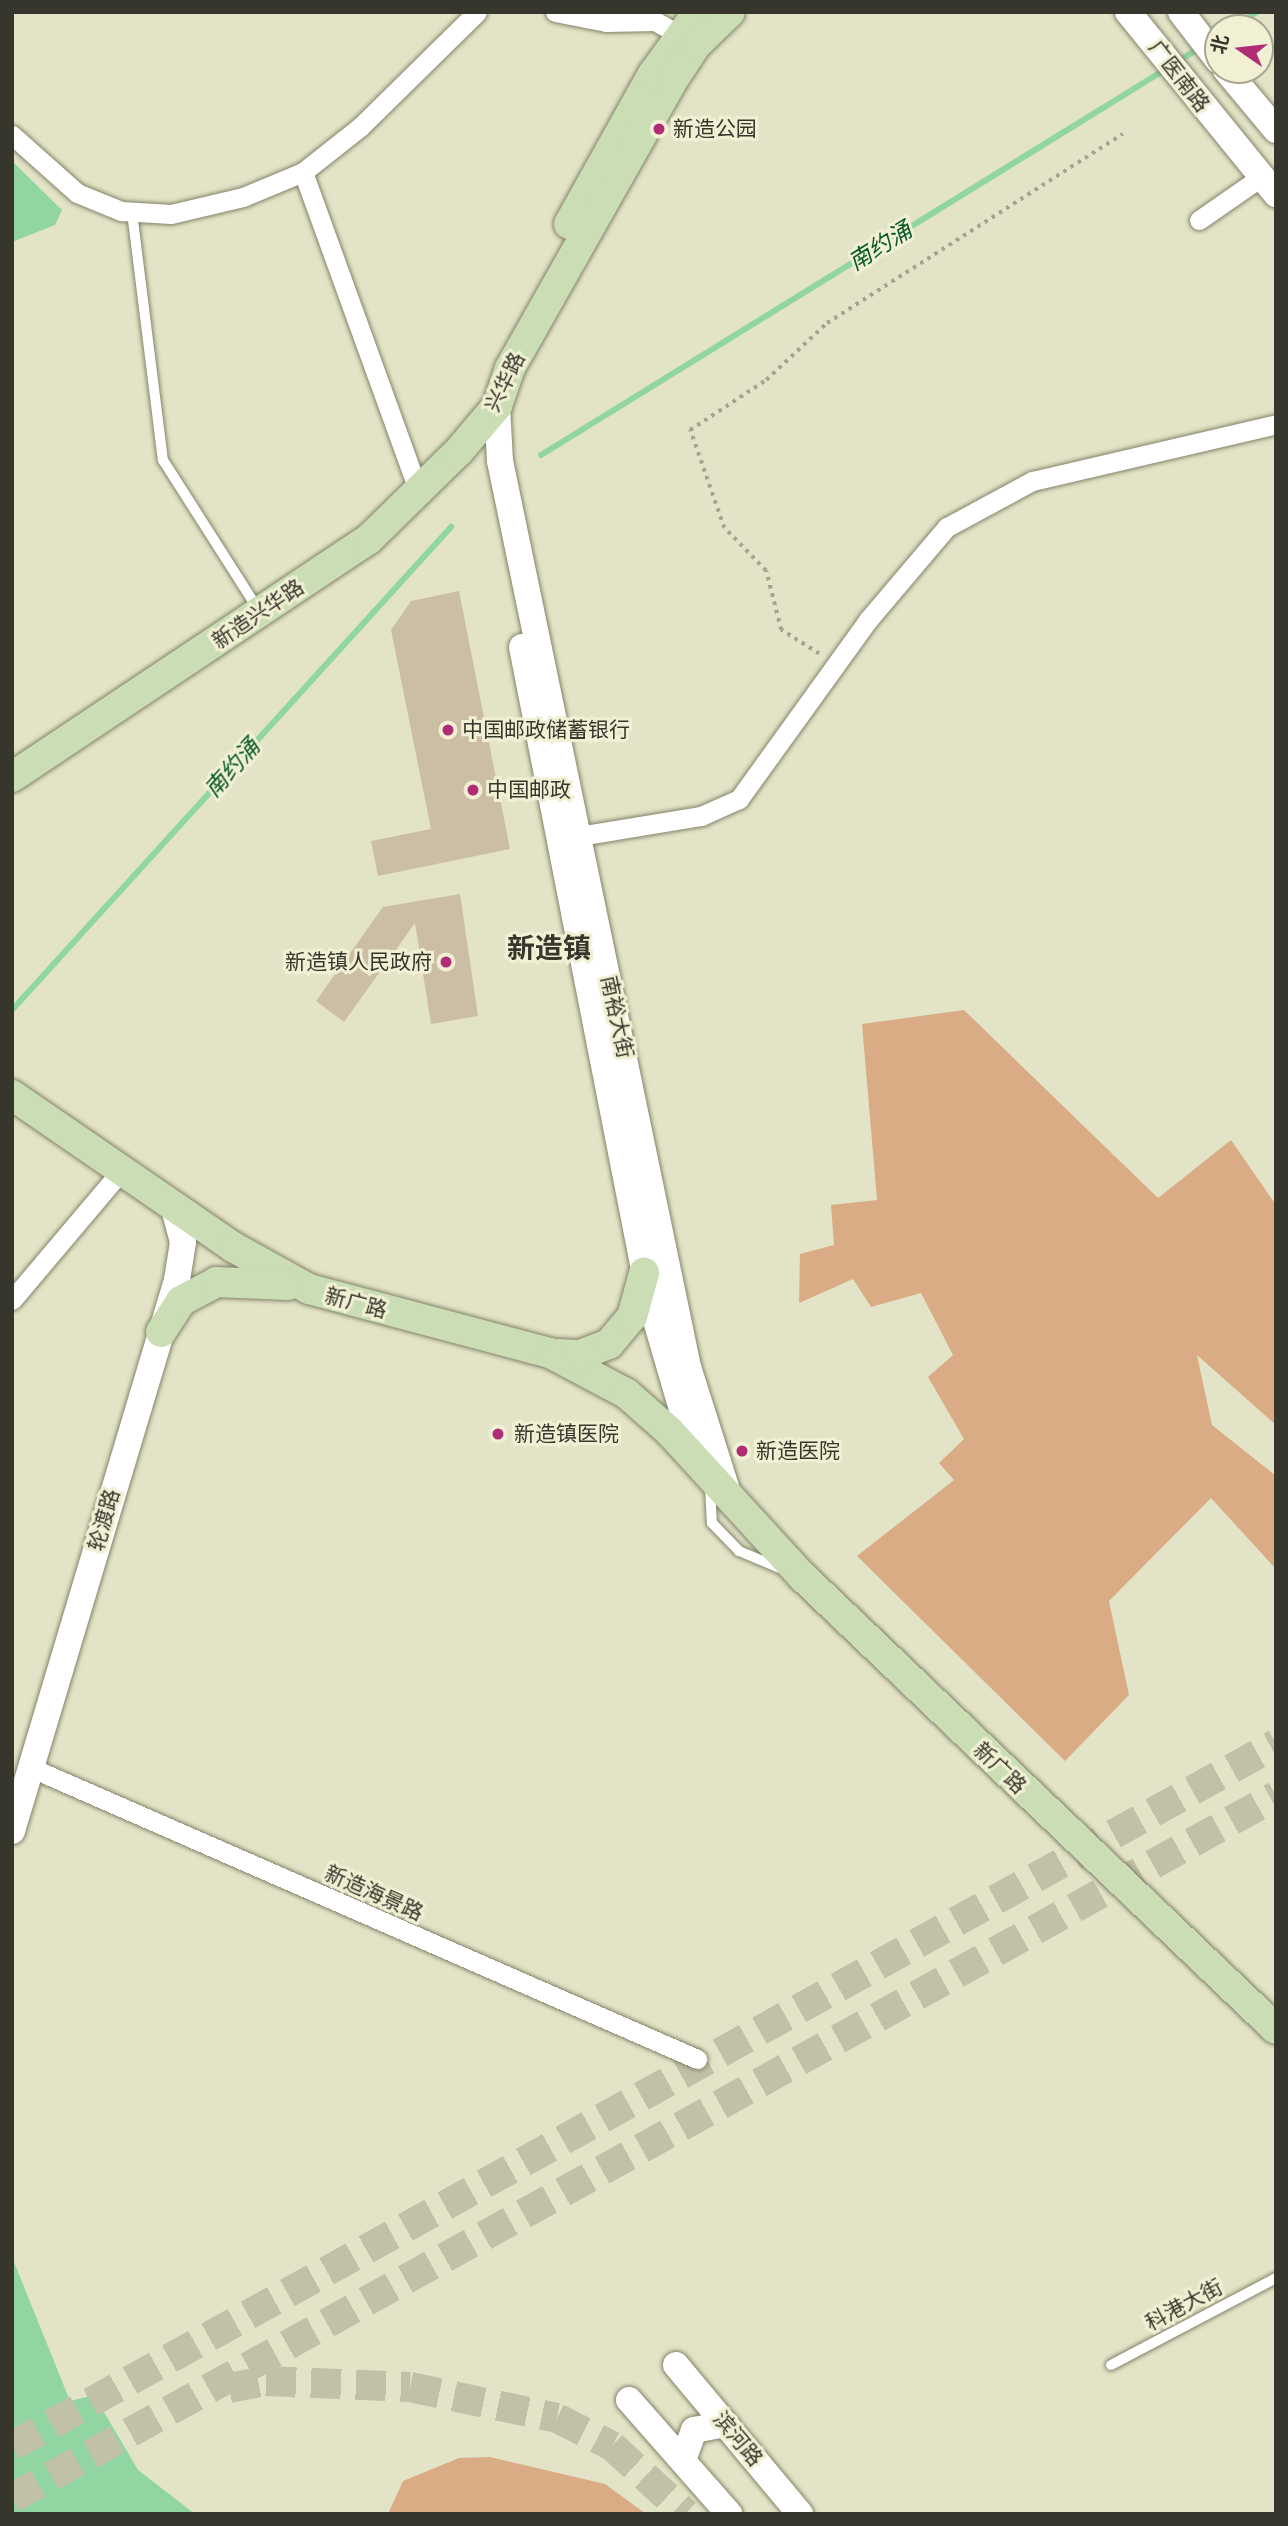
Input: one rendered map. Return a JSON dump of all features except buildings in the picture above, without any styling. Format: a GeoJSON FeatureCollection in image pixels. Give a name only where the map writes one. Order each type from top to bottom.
{"type":"FeatureCollection","features":[{"type":"Feature","properties":{"kind":"main road","name":"兴华路"},"geometry":{"type":"LineString","coordinates":[[490,415],[510,368],[692,30],[730,12]]}},
{"type":"Feature","properties":{"kind":"main road","name":"广医南路"},"geometry":{"type":"LineString","coordinates":[[1128,12],[1229,141],[1269,185]]}},
{"type":"Feature","properties":{"kind":"main road","name":"广医南路"},"geometry":{"type":"LineString","coordinates":[[1181,12],[1204,42]]}},
{"type":"Feature","properties":{"kind":"main road","name":"广医南路"},"geometry":{"type":"LineString","coordinates":[[1237,84],[1267,121]]}},
{"type":"Feature","properties":{"kind":"main road","name":"新造兴华路"},"geometry":{"type":"LineString","coordinates":[[12,777],[368,540],[419,492],[490,415]]}},
{"type":"Feature","properties":{"kind":"main road","name":"南裕大街"},"geometry":{"type":"LineString","coordinates":[[490,415],[691,1377],[731,1501]]}},
{"type":"Feature","properties":{"kind":"main road","name":"南裕大街"},"geometry":{"type":"LineString","coordinates":[[490,415],[644,1273],[683,1427],[709,1476]]}},
{"type":"Feature","properties":{"kind":"main road","name":"新广路"},"geometry":{"type":"LineString","coordinates":[[12,1095],[174,1208],[309,1289],[550,1353],[604,1378],[649,1411],[803,1577],[1276,2029]]}},
{"type":"Feature","properties":{"kind":"main road","name":"轮渡路"},"geometry":{"type":"LineString","coordinates":[[12,1831],[34,1769],[183,1253],[174,1208]]}},
{"type":"Feature","properties":{"kind":"main road"},"geometry":{"type":"LineString","coordinates":[[550,1353],[580,1355],[609,1344],[632,1317],[644,1273]]}},
{"type":"Feature","properties":{"kind":"main road"},"geometry":{"type":"LineString","coordinates":[[161,1332],[181,1301],[216,1282],[309,1289]]}},
{"type":"Feature","properties":{"kind":"main road","name":"滨河路"},"geometry":{"type":"LineString","coordinates":[[676,2365],[800,2514]]}},
{"type":"Feature","properties":{"kind":"main road"},"geometry":{"type":"LineString","coordinates":[[629,2400],[729,2514]]}},
{"type":"Feature","properties":{"kind":"main road"},"geometry":{"type":"LineString","coordinates":[[683,2460],[694,2430],[725,2424]]}},
{"type":"Feature","properties":{"kind":"street"},"geometry":{"type":"LineString","coordinates":[[12,135],[77,193],[132,212],[171,214],[243,197],[303,172],[360,127],[477,12]]}},
{"type":"Feature","properties":{"kind":"street"},"geometry":{"type":"LineString","coordinates":[[555,12],[606,22],[655,21],[692,30]]}},
{"type":"Feature","properties":{"kind":"street"},"geometry":{"type":"LineString","coordinates":[[303,172],[419,492]]}},
{"type":"Feature","properties":{"kind":"street"},"geometry":{"type":"LineString","coordinates":[[1199,220],[1269,185]]}},
{"type":"Feature","properties":{"kind":"street"},"geometry":{"type":"LineString","coordinates":[[579,836],[701,816],[739,799],[836,665],[947,527],[1032,481],[1276,424]]}},
{"type":"Feature","properties":{"kind":"street"},"geometry":{"type":"LineString","coordinates":[[12,1300],[121,1171]]}},
{"type":"Feature","properties":{"kind":"street","name":"新造海景路"},"geometry":{"type":"LineString","coordinates":[[34,1769],[696,2059]]}},
{"type":"Feature","properties":{"kind":"lane"},"geometry":{"type":"LineString","coordinates":[[132,212],[163,460],[260,612]]}},
{"type":"Feature","properties":{"kind":"lane"},"geometry":{"type":"LineString","coordinates":[[709,1476],[712,1523],[739,1551],[803,1577]]}},
{"type":"Feature","properties":{"kind":"lane","name":"科港大街"},"geometry":{"type":"LineString","coordinates":[[1111,2365],[1276,2278]]}},
{"type":"Feature","properties":{"kind":"path"},"geometry":{"type":"LineString","coordinates":[[836,665],[781,631],[766,571],[724,528],[690,430],[766,380],[827,323],[1123,134]]}},
{"type":"Feature","properties":{"kind":"shaded area"},"geometry":{"type":"Polygon","coordinates":[[[12,161],[62,210],[55,225],[12,242],[12,161]]]}},
{"type":"Feature","properties":{"kind":"shaded area"},"geometry":{"type":"Polygon","coordinates":[[[964,1010],[1158,1198],[1231,1140],[1276,1205],[1276,1425],[1197,1355],[1212,1425],[1276,1476],[1276,1569],[1211,1498],[1109,1601],[1129,1695],[1065,1761],[857,1556],[954,1480],[939,1463],[964,1439],[928,1377],[953,1355],[921,1293],[871,1307],[853,1279],[799,1303],[800,1254],[834,1245],[831,1205],[877,1200],[862,1024],[964,1010]]]}},
{"type":"Feature","properties":{"kind":"shaded area"},"geometry":{"type":"Polygon","coordinates":[[[12,2257],[70,2401],[94,2395],[138,2470],[195,2514],[12,2514],[12,2257]]]}},
{"type":"Feature","properties":{"kind":"shaded area"},"geometry":{"type":"Polygon","coordinates":[[[490,2457],[605,2484],[646,2514],[388,2514],[403,2481],[459,2458],[490,2457]]]}},
{"type":"Feature","properties":{"kind":"waterway","name":"南约涌"},"geometry":{"type":"LineString","coordinates":[[1178,61],[1201,47]]}},
{"type":"Feature","properties":{"kind":"waterway","name":"南约涌"},"geometry":{"type":"LineString","coordinates":[[541,455],[1166,69]]}},
{"type":"Feature","properties":{"kind":"waterway","name":"南约涌"},"geometry":{"type":"LineString","coordinates":[[12,1010],[451,527]]}},
{"type":"Feature","properties":{"kind":"tunnel"},"geometry":{"type":"LineString","coordinates":[[12,2446],[1276,1744]]}},
{"type":"Feature","properties":{"kind":"tunnel"},"geometry":{"type":"LineString","coordinates":[[12,2498],[1276,1796]]}},
{"type":"Feature","properties":{"kind":"tunnel"},"geometry":{"type":"LineString","coordinates":[[229,2388],[266,2381],[410,2387],[557,2418],[612,2446],[686,2514]]}},
{"type":"Feature","properties":{"kind":"place","name":"新造公园"},"geometry":{"type":"Point","coordinates":[659,129]}},
{"type":"Feature","properties":{"kind":"place","name":"中国邮政储蓄银行"},"geometry":{"type":"Point","coordinates":[448,730]}},
{"type":"Feature","properties":{"kind":"place","name":"中国邮政"},"geometry":{"type":"Point","coordinates":[473,790]}},
{"type":"Feature","properties":{"kind":"place","name":"新造镇人民政府"},"geometry":{"type":"Point","coordinates":[446,962]}},
{"type":"Feature","properties":{"kind":"place","name":"新造镇医院"},"geometry":{"type":"Point","coordinates":[498,1434]}},
{"type":"Feature","properties":{"kind":"place","name":"新造医院"},"geometry":{"type":"Point","coordinates":[742,1451]}},
{"type":"Feature","properties":{"kind":"district","name":"新造镇"},"geometry":{"type":"Point","coordinates":[549,949]}}]}
